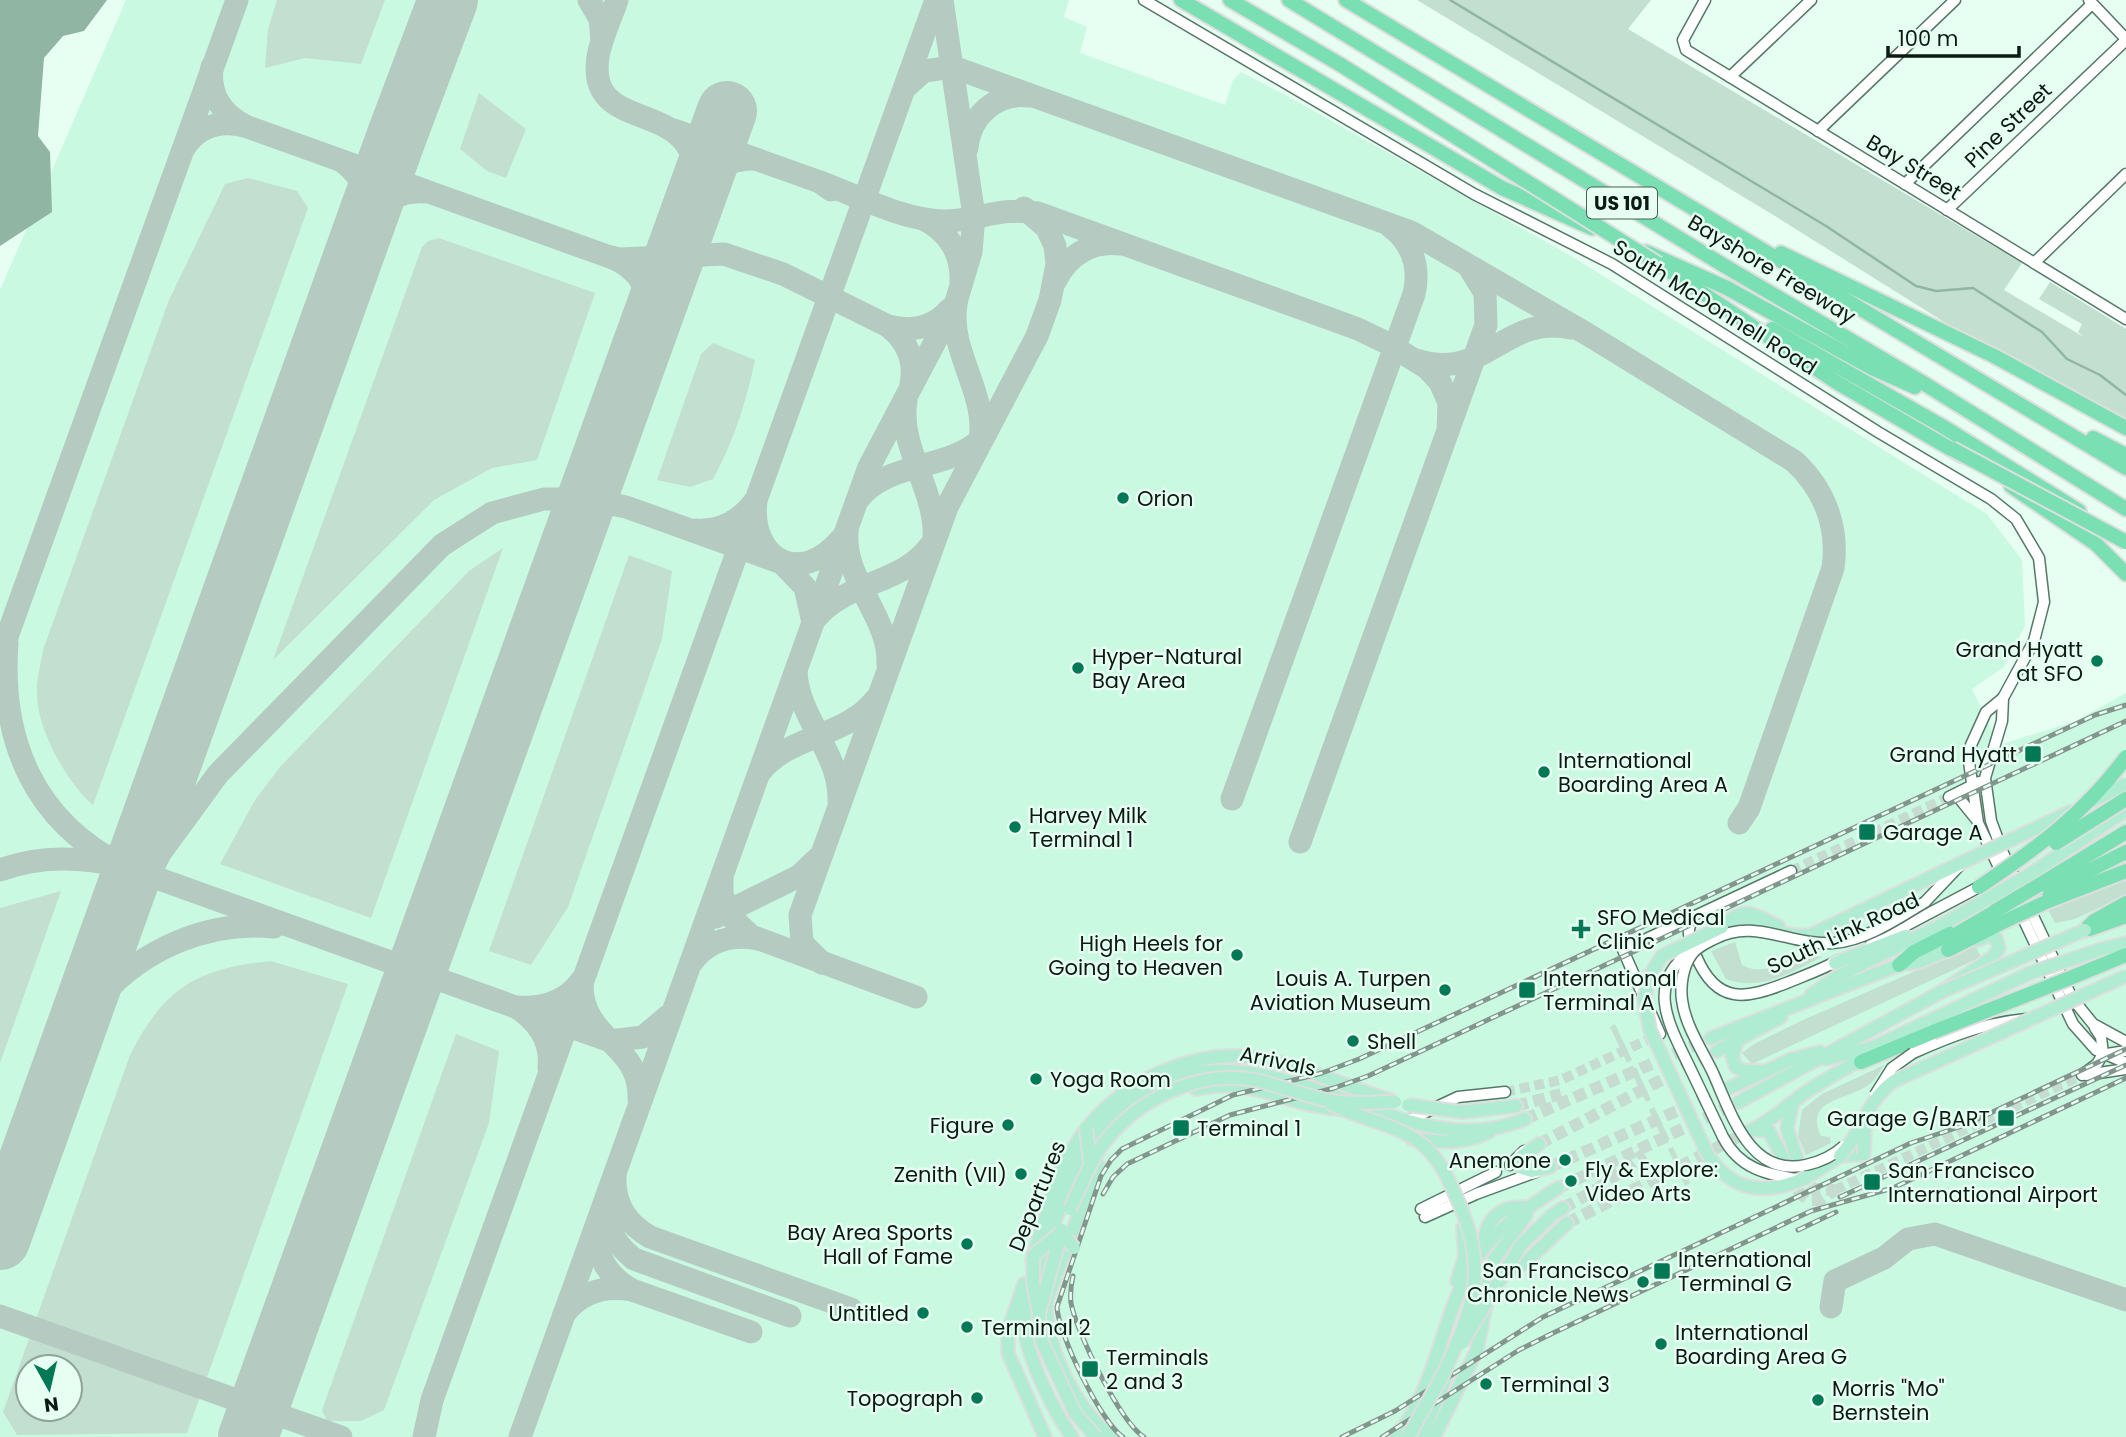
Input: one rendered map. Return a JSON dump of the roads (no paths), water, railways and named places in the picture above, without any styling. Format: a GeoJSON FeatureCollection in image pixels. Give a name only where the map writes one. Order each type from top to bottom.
{"type":"FeatureCollection","features":[{"type":"Feature","properties":{"kind":"highway"},"geometry":{"type":"LineString","coordinates":[[1181,0],[1502,188],[1727,288],[1872,368],[1955,404]]}},
{"type":"Feature","properties":{"kind":"highway"},"geometry":{"type":"LineString","coordinates":[[1230,0],[1341,65],[1658,264],[1836,382],[2126,544]]}},
{"type":"Feature","properties":{"kind":"highway","name":"Bayshore Freeway"},"geometry":{"type":"LineString","coordinates":[[1289,0],[2126,509]]}},
{"type":"Feature","properties":{"kind":"highway","name":"Bayshore Freeway"},"geometry":{"type":"LineString","coordinates":[[1346,0],[2126,468]]}},
{"type":"Feature","properties":{"kind":"highway"},"geometry":{"type":"LineString","coordinates":[[1714,222],[1895,307],[2126,428]]}},
{"type":"Feature","properties":{"kind":"highway"},"geometry":{"type":"LineString","coordinates":[[1658,264],[1942,426],[2052,493],[2126,544]]}},
{"type":"Feature","properties":{"kind":"highway"},"geometry":{"type":"LineString","coordinates":[[2010,397],[2126,455]]}},
{"type":"Feature","properties":{"kind":"highway"},"geometry":{"type":"LineString","coordinates":[[1952,449],[2087,537],[2106,552],[2126,574]]}},
{"type":"Feature","properties":{"kind":"highway"},"geometry":{"type":"LineString","coordinates":[[1979,887],[2065,825],[2126,757]]}},
{"type":"Feature","properties":{"kind":"highway"},"geometry":{"type":"LineString","coordinates":[[1979,887],[2126,798]]}},
{"type":"Feature","properties":{"kind":"highway"},"geometry":{"type":"LineString","coordinates":[[2043,894],[2126,832]]}},
{"type":"Feature","properties":{"kind":"highway"},"geometry":{"type":"LineString","coordinates":[[1899,965],[2126,852]]}},
{"type":"Feature","properties":{"kind":"highway"},"geometry":{"type":"LineString","coordinates":[[2043,894],[2126,871]]}},
{"type":"Feature","properties":{"kind":"highway"},"geometry":{"type":"LineString","coordinates":[[2085,930],[2094,921],[2126,903]]}},
{"type":"Feature","properties":{"kind":"highway"},"geometry":{"type":"LineString","coordinates":[[2085,930],[2126,916]]}},
{"type":"Feature","properties":{"kind":"highway"},"geometry":{"type":"LineString","coordinates":[[1948,950],[1998,917]]}},
{"type":"Feature","properties":{"kind":"highway"},"geometry":{"type":"LineString","coordinates":[[1861,1062],[1931,1026],[2126,956]]}},
{"type":"Feature","properties":{"kind":"highway"},"geometry":{"type":"LineString","coordinates":[[2075,976],[2126,961]]}},
{"type":"Feature","properties":{"kind":"main road"},"geometry":{"type":"LineString","coordinates":[[1721,927],[1764,926],[1805,936],[1819,933],[1849,916],[2126,784]]}},
{"type":"Feature","properties":{"kind":"main road"},"geometry":{"type":"LineString","coordinates":[[2070,812],[2126,798]]}},
{"type":"Feature","properties":{"kind":"main road"},"geometry":{"type":"LineString","coordinates":[[1835,963],[1949,921],[2012,886],[2126,810]]}},
{"type":"Feature","properties":{"kind":"main road"},"geometry":{"type":"LineString","coordinates":[[1849,916],[1797,929],[1776,925],[1757,914],[1746,913],[1732,918],[1721,927],[1670,951],[1658,961],[1645,992],[1646,1021],[1707,1153],[1721,1172],[1746,1186],[1765,1189],[1785,1187],[1802,1180],[1840,1156],[1864,1154],[1866,1110],[1878,1092],[1894,1081],[2126,976]]}},
{"type":"Feature","properties":{"kind":"main road"},"geometry":{"type":"LineString","coordinates":[[1739,1102],[1941,992],[2085,930]]}},
{"type":"Feature","properties":{"kind":"main road"},"geometry":{"type":"LineString","coordinates":[[1796,1005],[1905,936]]}},
{"type":"Feature","properties":{"kind":"main road"},"geometry":{"type":"LineString","coordinates":[[1711,1038],[1899,965],[1919,962],[1986,936],[1993,936],[2000,944],[1993,957],[1941,992]]}},
{"type":"Feature","properties":{"kind":"main road"},"geometry":{"type":"LineString","coordinates":[[1806,1065],[1874,1047],[1931,1026],[2030,973],[2126,943]]}},
{"type":"Feature","properties":{"kind":"main road"},"geometry":{"type":"LineString","coordinates":[[1717,1051],[1812,999]]}},
{"type":"Feature","properties":{"kind":"main road"},"geometry":{"type":"LineString","coordinates":[[1783,1157],[1769,1131],[1763,1128],[1750,1130],[1778,1116],[1799,1098],[1899,1036]]}},
{"type":"Feature","properties":{"kind":"main road"},"geometry":{"type":"LineString","coordinates":[[1737,1042],[1732,1056],[1736,1067],[1749,1072],[1776,1067]]}},
{"type":"Feature","properties":{"kind":"main road"},"geometry":{"type":"LineString","coordinates":[[1729,1088],[1792,1059],[1835,1049]]}},
{"type":"Feature","properties":{"kind":"main road","name":"Departures"},"geometry":{"type":"LineString","coordinates":[[1045,1437],[1012,1365],[1006,1341],[1033,1255],[1067,1163],[1086,1128],[1114,1100],[1141,1082],[1188,1062],[1217,1056],[1266,1059],[1395,1102],[1440,1112],[1509,1107]]}},
{"type":"Feature","properties":{"kind":"main road","name":"Arrivals"},"geometry":{"type":"LineString","coordinates":[[1069,1432],[1029,1349],[1024,1313],[1071,1180],[1107,1122],[1129,1102],[1156,1087],[1192,1074],[1226,1070],[1261,1073],[1303,1083],[1423,1126],[1465,1131],[1497,1128],[1525,1119]]}},
{"type":"Feature","properties":{"kind":"main road"},"geometry":{"type":"LineString","coordinates":[[1261,1073],[1271,1091]]}},
{"type":"Feature","properties":{"kind":"main road","name":"Departures"},"geometry":{"type":"LineString","coordinates":[[1096,1437],[1075,1413],[1042,1342],[1039,1313],[1062,1230],[1090,1164],[1129,1116],[1157,1097],[1196,1082],[1233,1078],[1254,1080],[1324,1104],[1395,1102]]}},
{"type":"Feature","properties":{"kind":"main road","name":"Arrivals"},"geometry":{"type":"LineString","coordinates":[[1112,1437],[1096,1426],[1084,1411],[1051,1341],[1045,1320],[1047,1299],[1082,1199],[1107,1150],[1132,1121],[1154,1106],[1181,1093],[1210,1086],[1237,1084],[1324,1104],[1376,1110]]}},
{"type":"Feature","properties":{"kind":"main road"},"geometry":{"type":"LineString","coordinates":[[1797,1160],[1789,1138],[1787,1120],[1799,1098]]}},
{"type":"Feature","properties":{"kind":"main road"},"geometry":{"type":"LineString","coordinates":[[1324,1104],[1402,1137],[1426,1155],[1438,1171]]}},
{"type":"Feature","properties":{"kind":"main road"},"geometry":{"type":"LineString","coordinates":[[1324,1104],[1399,1130],[1422,1145],[1441,1165],[1468,1223],[1477,1261],[1476,1282],[1454,1353],[1441,1379]]}},
{"type":"Feature","properties":{"kind":"main road"},"geometry":{"type":"LineString","coordinates":[[1086,1128],[1090,1164]]}},
{"type":"Feature","properties":{"kind":"main road"},"geometry":{"type":"LineString","coordinates":[[1402,1137],[1445,1142],[1475,1139],[1497,1128]]}},
{"type":"Feature","properties":{"kind":"main road"},"geometry":{"type":"LineString","coordinates":[[1533,1147],[1520,1162],[1522,1168],[1528,1171],[1547,1168]]}},
{"type":"Feature","properties":{"kind":"main road"},"geometry":{"type":"LineString","coordinates":[[1071,1180],[1082,1199]]}},
{"type":"Feature","properties":{"kind":"main road"},"geometry":{"type":"LineString","coordinates":[[1421,1437],[1431,1419],[1484,1284],[1504,1244],[1533,1205],[1558,1188]]}},
{"type":"Feature","properties":{"kind":"main road"},"geometry":{"type":"LineString","coordinates":[[1395,1437],[1408,1420],[1428,1381],[1464,1282],[1484,1248],[1484,1234],[1492,1218],[1507,1208],[1533,1205]]}},
{"type":"Feature","properties":{"kind":"main road"},"geometry":{"type":"LineString","coordinates":[[1052,1262],[1063,1249],[1077,1249],[1067,1240],[1070,1209]]}},
{"type":"Feature","properties":{"kind":"main road"},"geometry":{"type":"LineString","coordinates":[[1409,1437],[1521,1245],[1558,1211]]}},
{"type":"Feature","properties":{"kind":"main road"},"geometry":{"type":"LineString","coordinates":[[1484,1284],[1525,1264],[1567,1223]]}},
{"type":"Feature","properties":{"kind":"main road"},"geometry":{"type":"LineString","coordinates":[[1443,1339],[1443,1324],[1465,1256],[1463,1225]]}},
{"type":"Feature","properties":{"kind":"main road"},"geometry":{"type":"LineString","coordinates":[[1039,1313],[1033,1282],[1033,1255],[1062,1230]]}},
{"type":"Feature","properties":{"kind":"main road"},"geometry":{"type":"LineString","coordinates":[[1434,1437],[1478,1350],[1488,1301]]}},
{"type":"Feature","properties":{"kind":"main road"},"geometry":{"type":"LineString","coordinates":[[1408,1420],[1409,1437]]}},
{"type":"Feature","properties":{"kind":"main road"},"geometry":{"type":"LineString","coordinates":[[1069,1432],[1112,1437]]}},
{"type":"Feature","properties":{"kind":"street","name":"South McDonnell Road"},"geometry":{"type":"LineString","coordinates":[[1144,0],[1481,198],[1612,264],[2005,509],[2025,531],[2036,550],[2044,587],[2042,615],[2034,641],[2003,698],[1986,712],[1975,731],[1969,762],[1978,823]]}},
{"type":"Feature","properties":{"kind":"street","name":"Bay Street"},"geometry":{"type":"LineString","coordinates":[[1704,0],[1683,45],[1686,50],[2125,316]]}},
{"type":"Feature","properties":{"kind":"street"},"geometry":{"type":"LineString","coordinates":[[1730,77],[1811,0]]}},
{"type":"Feature","properties":{"kind":"street"},"geometry":{"type":"LineString","coordinates":[[1818,131],[1955,0]]}},
{"type":"Feature","properties":{"kind":"street"},"geometry":{"type":"LineString","coordinates":[[1905,184],[2091,2],[2126,39]]}},
{"type":"Feature","properties":{"kind":"street","name":"Pine Street"},"geometry":{"type":"LineString","coordinates":[[1947,210],[2126,39]]}},
{"type":"Feature","properties":{"kind":"street"},"geometry":{"type":"LineString","coordinates":[[2034,263],[2126,174]]}},
{"type":"Feature","properties":{"kind":"street","name":"South McDonnell Road"},"geometry":{"type":"LineString","coordinates":[[1985,778],[2002,720],[2003,698]]}},
{"type":"Feature","properties":{"kind":"street"},"geometry":{"type":"LineString","coordinates":[[2126,1062],[2103,1054],[2081,1036],[2061,1004],[1978,823],[1965,804],[1950,796],[1985,778],[1991,821],[2003,853],[2066,988],[2101,1037],[2103,1054],[2097,1064],[2082,1075],[2126,1069]]}},
{"type":"Feature","properties":{"kind":"street"},"geometry":{"type":"LineString","coordinates":[[1961,863],[1933,896],[1852,939],[1821,943],[1744,929],[1718,937],[1693,952],[1682,980],[1684,1009],[1738,1128],[1753,1150],[1776,1164],[1794,1167],[1824,1159],[1849,1142],[1883,1079],[1901,1060],[1969,1029],[1993,1022],[2035,1018]]}},
{"type":"Feature","properties":{"kind":"street"},"geometry":{"type":"LineString","coordinates":[[1660,1034],[1623,950],[1791,871]]}},
{"type":"Feature","properties":{"kind":"street","name":"South Link Road"},"geometry":{"type":"LineString","coordinates":[[1905,936],[1979,887]]}},
{"type":"Feature","properties":{"kind":"street"},"geometry":{"type":"LineString","coordinates":[[1673,926],[1688,937],[1690,923],[1695,916]]}},
{"type":"Feature","properties":{"kind":"street"},"geometry":{"type":"LineString","coordinates":[[1764,926],[1719,937],[1682,958],[1667,979],[1665,1006],[1671,1028],[1732,1153],[1758,1171],[1802,1180]]}},
{"type":"Feature","properties":{"kind":"street","name":"South Link Road"},"geometry":{"type":"LineString","coordinates":[[1688,937],[1706,976],[1729,994],[1751,995],[1835,963]]}},
{"type":"Feature","properties":{"kind":"street"},"geometry":{"type":"LineString","coordinates":[[2087,1019],[2104,1032],[2126,1042]]}},
{"type":"Feature","properties":{"kind":"street"},"geometry":{"type":"LineString","coordinates":[[2103,1054],[2126,1051]]}},
{"type":"Feature","properties":{"kind":"street"},"geometry":{"type":"LineString","coordinates":[[1407,1121],[1458,1097],[1505,1093]]}},
{"type":"Feature","properties":{"kind":"street"},"geometry":{"type":"LineString","coordinates":[[1510,1165],[1518,1154],[1533,1147]]}},
{"type":"Feature","properties":{"kind":"street"},"geometry":{"type":"LineString","coordinates":[[1496,1172],[1423,1213],[1547,1168]]}},
{"type":"Feature","properties":{"kind":"waterway"},"geometry":{"type":"LineString","coordinates":[[1450,0],[1826,226],[1916,286],[1936,291],[1973,288],[2042,332],[2067,359],[2100,375],[2126,395]]}},
{"type":"Feature","properties":{"kind":"tunnel"},"geometry":{"type":"LineString","coordinates":[[1791,871],[1949,797]]}},
{"type":"Feature","properties":{"kind":"tunnel"},"geometry":{"type":"LineString","coordinates":[[1505,1092],[1561,1080],[1660,1034]]}},
{"type":"Feature","properties":{"kind":"tunnel"},"geometry":{"type":"LineString","coordinates":[[1525,1119],[1711,1038]]}},
{"type":"Feature","properties":{"kind":"tunnel"},"geometry":{"type":"LineString","coordinates":[[1539,1144],[1717,1051]]}},
{"type":"Feature","properties":{"kind":"tunnel"},"geometry":{"type":"LineString","coordinates":[[1835,1190],[2082,1075]]}},
{"type":"Feature","properties":{"kind":"tunnel"},"geometry":{"type":"LineString","coordinates":[[1550,1167],[1729,1088]]}},
{"type":"Feature","properties":{"kind":"tunnel"},"geometry":{"type":"LineString","coordinates":[[1516,1106],[1561,1094]]}},
{"type":"Feature","properties":{"kind":"tunnel"},"geometry":{"type":"LineString","coordinates":[[1558,1188],[1739,1102]]}},
{"type":"Feature","properties":{"kind":"tunnel"},"geometry":{"type":"LineString","coordinates":[[1567,1223],[1750,1131]]}},
{"type":"Feature","properties":{"kind":"tunnel"},"geometry":{"type":"LineString","coordinates":[[1563,1208],[1597,1189],[1644,1154]]}},
{"type":"Feature","properties":{"kind":"tunnel"},"geometry":{"type":"LineString","coordinates":[[1801,1170],[1813,1189],[1834,1190]]}},
{"type":"Feature","properties":{"kind":"tunnel"},"geometry":{"type":"LineString","coordinates":[[1790,1174],[1799,1192],[1808,1200],[1820,1200],[1835,1190]]}},
{"type":"Feature","properties":{"kind":"railway"},"geometry":{"type":"LineString","coordinates":[[1123,1437],[1104,1414],[1082,1376],[1065,1336],[1057,1307],[1101,1176],[1122,1149],[1233,1095],[1322,1073],[1359,1059],[2095,715],[2126,705]]}},
{"type":"Feature","properties":{"kind":"railway"},"geometry":{"type":"LineString","coordinates":[[1103,1194],[1113,1177],[1127,1164],[1230,1115],[1334,1088],[1368,1076],[2126,721]]}},
{"type":"Feature","properties":{"kind":"railway"},"geometry":{"type":"LineString","coordinates":[[1342,1437],[1395,1411],[1543,1317],[1911,1143],[1965,1125],[2126,1049]]}},
{"type":"Feature","properties":{"kind":"railway"},"geometry":{"type":"LineString","coordinates":[[1840,1197],[2126,1065]]}},
{"type":"Feature","properties":{"kind":"railway"},"geometry":{"type":"LineString","coordinates":[[1382,1437],[1519,1350],[1551,1334],[1811,1211],[1893,1188],[2126,1078]]}},
{"type":"Feature","properties":{"kind":"railway"},"geometry":{"type":"LineString","coordinates":[[1798,1230],[1836,1212]]}},
{"type":"Feature","properties":{"kind":"railway"},"geometry":{"type":"LineString","coordinates":[[1073,1276],[1071,1303],[1081,1334],[1100,1375],[1123,1414],[1144,1437]]}},
{"type":"Feature","properties":{"kind":"place","name":"Orion"},"geometry":{"type":"Point","coordinates":[1123,498]}},
{"type":"Feature","properties":{"kind":"place","name":"Grand Hyatt at SFO"},"geometry":{"type":"Point","coordinates":[2097,661]}},
{"type":"Feature","properties":{"kind":"place","name":"Hyper-Natural Bay Area"},"geometry":{"type":"Point","coordinates":[1078,668]}},
{"type":"Feature","properties":{"kind":"place","name":"Grand Hyatt"},"geometry":{"type":"Point","coordinates":[2033,754]}},
{"type":"Feature","properties":{"kind":"place","name":"International Boarding Area A"},"geometry":{"type":"Point","coordinates":[1544,772]}},
{"type":"Feature","properties":{"kind":"place","name":"Harvey Milk Terminal 1"},"geometry":{"type":"Point","coordinates":[1015,827]}},
{"type":"Feature","properties":{"kind":"place","name":"Garage A"},"geometry":{"type":"Point","coordinates":[1867,832]}},
{"type":"Feature","properties":{"kind":"place","name":"SFO Medical Clinic"},"geometry":{"type":"Point","coordinates":[1581,929]}},
{"type":"Feature","properties":{"kind":"place","name":"High Heels for Going to Heaven"},"geometry":{"type":"Point","coordinates":[1237,955]}},
{"type":"Feature","properties":{"kind":"place","name":"Louis A. Turpen Aviation Museum"},"geometry":{"type":"Point","coordinates":[1445,990]}},
{"type":"Feature","properties":{"kind":"place","name":"International Terminal A"},"geometry":{"type":"Point","coordinates":[1527,990]}},
{"type":"Feature","properties":{"kind":"place","name":"Shell"},"geometry":{"type":"Point","coordinates":[1353,1041]}},
{"type":"Feature","properties":{"kind":"place","name":"Yoga Room"},"geometry":{"type":"Point","coordinates":[1036,1079]}},
{"type":"Feature","properties":{"kind":"place","name":"Garage G/BART"},"geometry":{"type":"Point","coordinates":[2006,1118]}},
{"type":"Feature","properties":{"kind":"place","name":"Figure"},"geometry":{"type":"Point","coordinates":[1008,1125]}},
{"type":"Feature","properties":{"kind":"place","name":"Terminal 1"},"geometry":{"type":"Point","coordinates":[1181,1128]}},
{"type":"Feature","properties":{"kind":"place","name":"Anemone"},"geometry":{"type":"Point","coordinates":[1565,1160]}},
{"type":"Feature","properties":{"kind":"place","name":"Zenith (VII)"},"geometry":{"type":"Point","coordinates":[1021,1174]}},
{"type":"Feature","properties":{"kind":"place","name":"Fly & Explore: Video Arts"},"geometry":{"type":"Point","coordinates":[1571,1181]}},
{"type":"Feature","properties":{"kind":"place","name":"San Francisco International Airport"},"geometry":{"type":"Point","coordinates":[1872,1182]}},
{"type":"Feature","properties":{"kind":"place","name":"Bay Area Sports Hall of Fame"},"geometry":{"type":"Point","coordinates":[967,1244]}},
{"type":"Feature","properties":{"kind":"place","name":"International Terminal G"},"geometry":{"type":"Point","coordinates":[1662,1271]}},
{"type":"Feature","properties":{"kind":"place","name":"San Francisco Chronicle News"},"geometry":{"type":"Point","coordinates":[1643,1282]}},
{"type":"Feature","properties":{"kind":"place","name":"Untitled"},"geometry":{"type":"Point","coordinates":[923,1313]}},
{"type":"Feature","properties":{"kind":"place","name":"Terminal 2"},"geometry":{"type":"Point","coordinates":[967,1327]}},
{"type":"Feature","properties":{"kind":"place","name":"International Boarding Area G"},"geometry":{"type":"Point","coordinates":[1661,1344]}},
{"type":"Feature","properties":{"kind":"place","name":"Terminals 2 and 3"},"geometry":{"type":"Point","coordinates":[1090,1369]}},
{"type":"Feature","properties":{"kind":"place","name":"Terminal 3"},"geometry":{"type":"Point","coordinates":[1486,1384]}},
{"type":"Feature","properties":{"kind":"place","name":"Topograph"},"geometry":{"type":"Point","coordinates":[977,1398]}},
{"type":"Feature","properties":{"kind":"place","name":"Morris \"Mo\" Bernstein"},"geometry":{"type":"Point","coordinates":[1818,1400]}}]}
